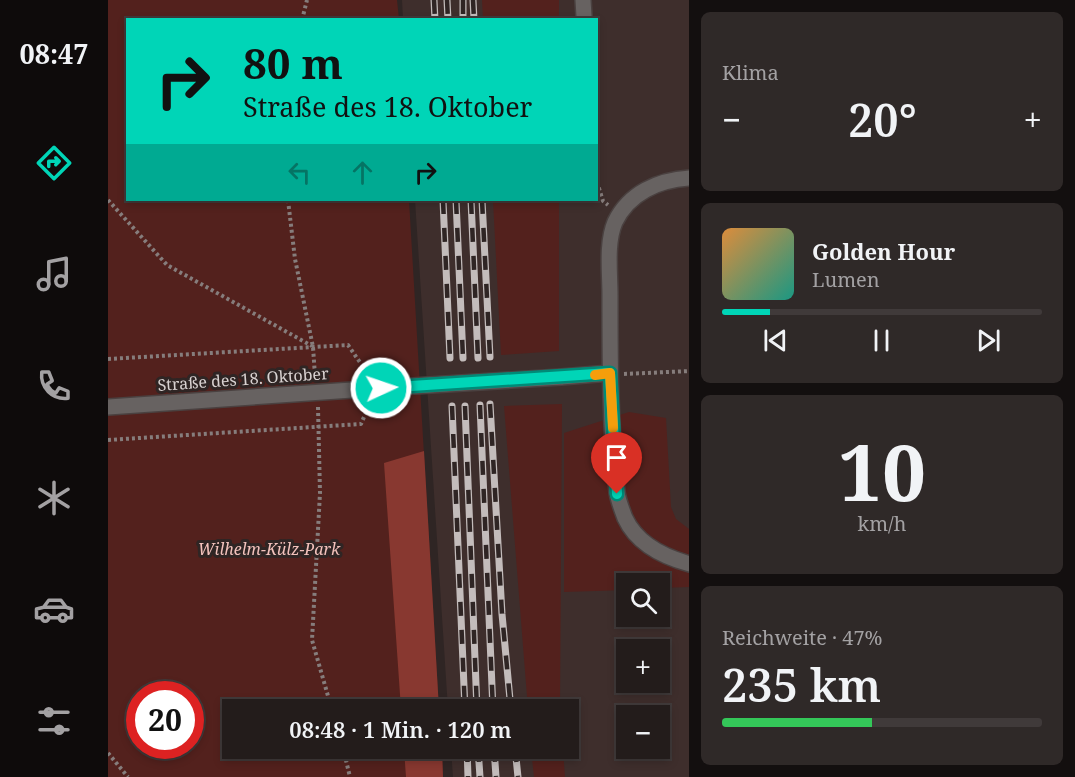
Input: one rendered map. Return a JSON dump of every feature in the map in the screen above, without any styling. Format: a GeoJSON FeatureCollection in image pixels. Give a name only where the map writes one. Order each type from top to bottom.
{"type":"FeatureCollection","features":[{"type":"Feature","properties":{"kind":"street"},"geometry":{"type":"LineString","coordinates":[[689,177],[670,179],[647,189],[624,207],[614,224],[610,241],[610,373],[617,494],[625,519],[634,532],[653,549],[670,559],[689,564]]}},
{"type":"Feature","properties":{"kind":"street","name":"Straße des 18. Oktober"},"geometry":{"type":"LineString","coordinates":[[108,407],[610,373]]}},
{"type":"Feature","properties":{"kind":"path"},"geometry":{"type":"LineString","coordinates":[[302,18],[307,0]]}},
{"type":"Feature","properties":{"kind":"path"},"geometry":{"type":"LineString","coordinates":[[108,200],[167,265],[313,346]]}},
{"type":"Feature","properties":{"kind":"path"},"geometry":{"type":"LineString","coordinates":[[288,201],[295,260],[313,346],[321,493],[312,640],[329,699]]}},
{"type":"Feature","properties":{"kind":"path"},"geometry":{"type":"LineString","coordinates":[[108,359],[348,345],[379,388],[361,424],[108,440]]}},
{"type":"Feature","properties":{"kind":"path"},"geometry":{"type":"LineString","coordinates":[[642,374],[689,371]]}},
{"type":"Feature","properties":{"kind":"path"},"geometry":{"type":"LineString","coordinates":[[108,753],[128,777]]}},
{"type":"Feature","properties":{"kind":"path"},"geometry":{"type":"LineString","coordinates":[[346,759],[350,777]]}},
{"type":"Feature","properties":{"kind":"shaded area"},"geometry":{"type":"Polygon","coordinates":[[[402,0],[689,0],[689,777],[453,777],[452,759],[579,759],[579,699],[447,699],[415,201],[598,201],[598,18],[403,18],[402,0]]]}},
{"type":"Feature","properties":{"kind":"shaded area"},"geometry":{"type":"Polygon","coordinates":[[[424,451],[438,699],[400,699],[384,463],[424,451]]]}},
{"type":"Feature","properties":{"kind":"shaded area"},"geometry":{"type":"Polygon","coordinates":[[[405,759],[442,759],[443,777],[406,777],[405,759]]]}},
{"type":"Feature","properties":{"kind":"green space","name":"Wilhelm-Külz-Park"},"geometry":{"type":"Polygon","coordinates":[[[108,0],[397,0],[399,18],[126,18],[126,201],[409,201],[438,699],[222,699],[222,759],[442,759],[443,777],[108,777],[108,0]]]}},
{"type":"Feature","properties":{"kind":"green space"},"geometry":{"type":"Polygon","coordinates":[[[482,0],[559,0],[559,18],[483,18],[482,0]]]}},
{"type":"Feature","properties":{"kind":"green space"},"geometry":{"type":"Polygon","coordinates":[[[493,201],[559,201],[559,351],[501,355],[493,201]]]}},
{"type":"Feature","properties":{"kind":"green space"},"geometry":{"type":"Polygon","coordinates":[[[562,404],[560,699],[527,699],[504,406],[562,404]]]}},
{"type":"Feature","properties":{"kind":"green space"},"geometry":{"type":"Polygon","coordinates":[[[629,412],[666,418],[671,507],[676,519],[689,529],[689,587],[670,588],[670,573],[616,573],[616,590],[564,592],[564,433],[629,412]]]}},
{"type":"Feature","properties":{"kind":"green space"},"geometry":{"type":"Polygon","coordinates":[[[532,759],[564,759],[565,777],[534,777],[532,759]]]}},
{"type":"Feature","properties":{"kind":"railway"},"geometry":{"type":"LineString","coordinates":[[434,0],[435,18]]}},
{"type":"Feature","properties":{"kind":"railway"},"geometry":{"type":"LineString","coordinates":[[447,0],[448,18]]}},
{"type":"Feature","properties":{"kind":"railway"},"geometry":{"type":"LineString","coordinates":[[463,0],[463,18]]}},
{"type":"Feature","properties":{"kind":"railway"},"geometry":{"type":"LineString","coordinates":[[473,0],[474,18]]}},
{"type":"Feature","properties":{"kind":"railway"},"geometry":{"type":"LineString","coordinates":[[443,201],[450,358]]}},
{"type":"Feature","properties":{"kind":"railway"},"geometry":{"type":"LineString","coordinates":[[456,201],[463,358]]}},
{"type":"Feature","properties":{"kind":"railway"},"geometry":{"type":"LineString","coordinates":[[471,201],[478,358]]}},
{"type":"Feature","properties":{"kind":"railway"},"geometry":{"type":"LineString","coordinates":[[482,201],[490,357]]}},
{"type":"Feature","properties":{"kind":"railway"},"geometry":{"type":"LineString","coordinates":[[490,404],[502,614],[510,699]]}},
{"type":"Feature","properties":{"kind":"railway"},"geometry":{"type":"LineString","coordinates":[[480,405],[493,699]]}},
{"type":"Feature","properties":{"kind":"railway"},"geometry":{"type":"LineString","coordinates":[[452,406],[465,699]]}},
{"type":"Feature","properties":{"kind":"railway"},"geometry":{"type":"LineString","coordinates":[[465,406],[477,699]]}},
{"type":"Feature","properties":{"kind":"railway"},"geometry":{"type":"LineString","coordinates":[[467,759],[468,777]]}},
{"type":"Feature","properties":{"kind":"railway"},"geometry":{"type":"LineString","coordinates":[[479,759],[480,777]]}},
{"type":"Feature","properties":{"kind":"railway"},"geometry":{"type":"LineString","coordinates":[[495,759],[496,777]]}},
{"type":"Feature","properties":{"kind":"railway"},"geometry":{"type":"LineString","coordinates":[[516,759],[518,777]]}},
{"type":"Feature","properties":{"kind":"slow traffic"},"geometry":{"type":"LineString","coordinates":[[595,375],[610,373],[613,428]]}},
{"type":"Feature","properties":{"kind":"route"},"geometry":{"type":"LineString","coordinates":[[381,388],[610,373],[617,494]]}}]}
